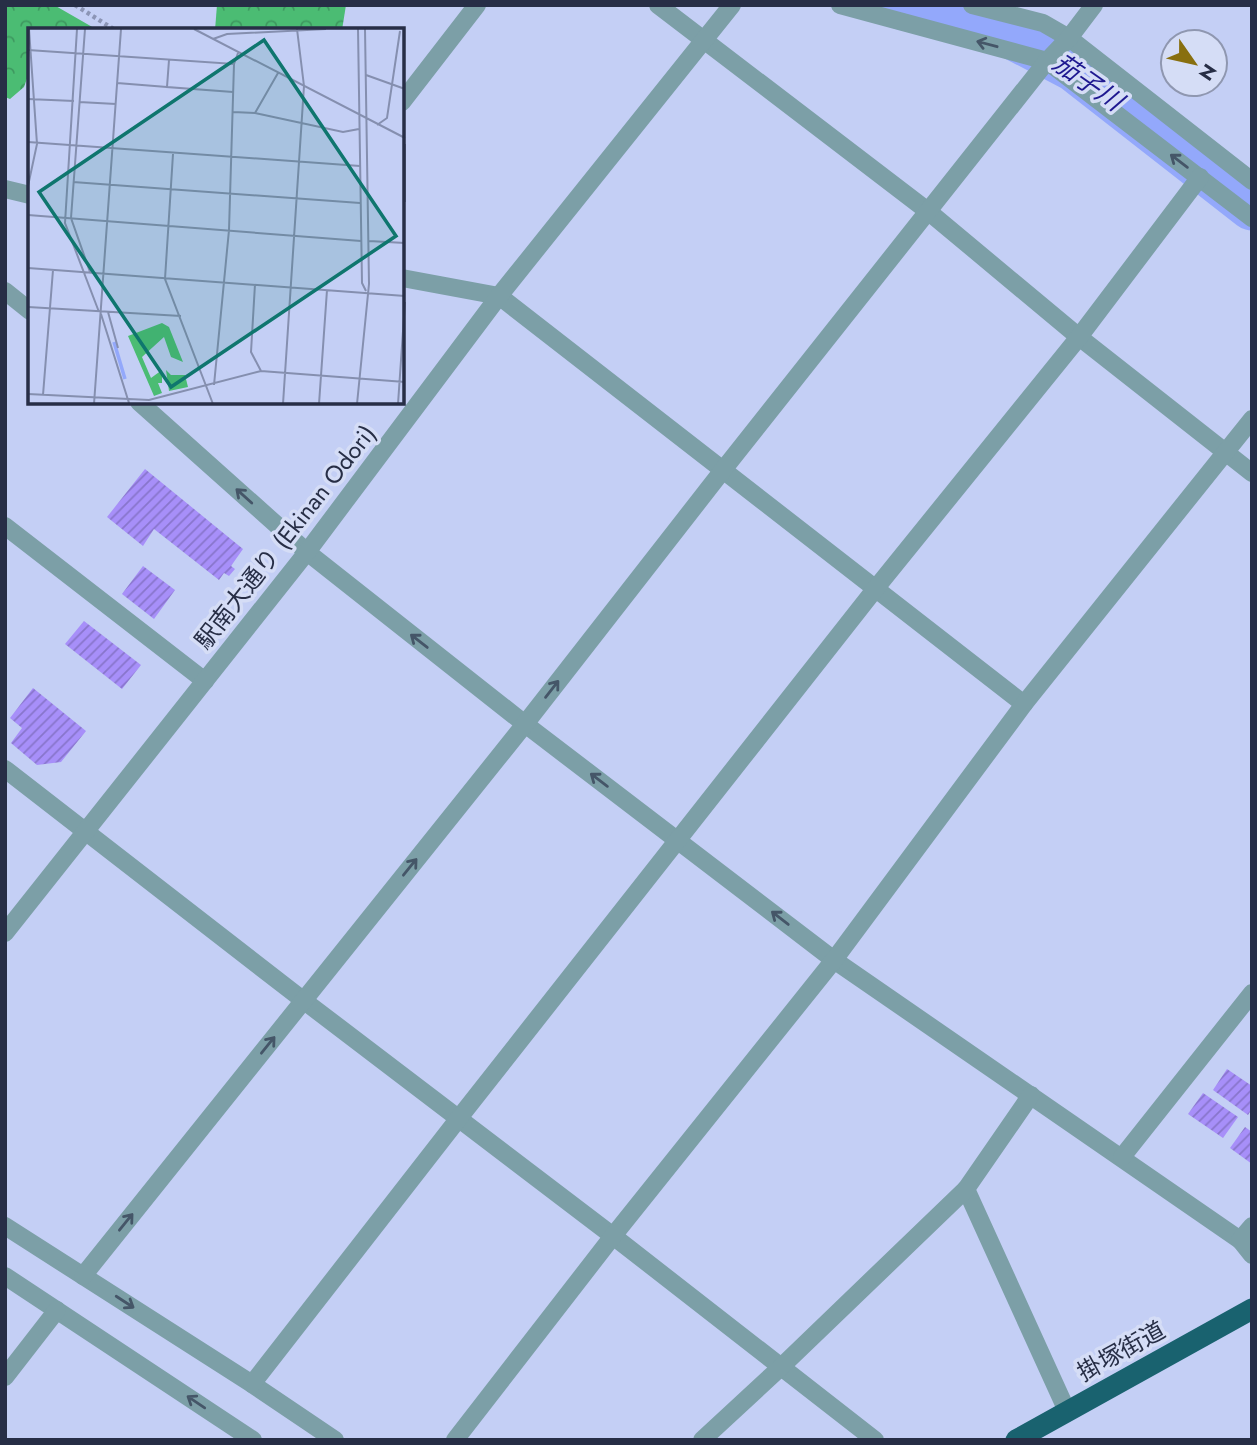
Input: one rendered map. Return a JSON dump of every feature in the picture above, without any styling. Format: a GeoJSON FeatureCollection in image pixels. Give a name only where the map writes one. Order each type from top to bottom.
{"type":"FeatureCollection","features":[{"type":"Feature","properties":{"kind":"highway","name":"掛塚街道"},"geometry":{"type":"LineString","coordinates":[[1016,1440],[1252,1309]]}},
{"type":"Feature","properties":{"kind":"street"},"geometry":{"type":"LineString","coordinates":[[404,99],[477,5]]}},
{"type":"Feature","properties":{"kind":"street"},"geometry":{"type":"LineString","coordinates":[[659,5],[929,212],[1079,337],[1252,473]]}},
{"type":"Feature","properties":{"kind":"street","name":"駅南大通り (Ekinan Odori)"},"geometry":{"type":"LineString","coordinates":[[5,933],[307,552],[499,296],[732,5]]}},
{"type":"Feature","properties":{"kind":"street"},"geometry":{"type":"LineString","coordinates":[[840,5],[1047,61],[1252,218]]}},
{"type":"Feature","properties":{"kind":"street"},"geometry":{"type":"LineString","coordinates":[[972,5],[1043,23],[1069,38],[1252,181]]}},
{"type":"Feature","properties":{"kind":"street"},"geometry":{"type":"LineString","coordinates":[[83,1276],[1094,5]]}},
{"type":"Feature","properties":{"kind":"street"},"geometry":{"type":"LineString","coordinates":[[252,1384],[876,588],[1079,337],[1200,177]]}},
{"type":"Feature","properties":{"kind":"street"},"geometry":{"type":"LineString","coordinates":[[5,189],[28,195]]}},
{"type":"Feature","properties":{"kind":"street"},"geometry":{"type":"LineString","coordinates":[[404,278],[499,296],[1024,704]]}},
{"type":"Feature","properties":{"kind":"street"},"geometry":{"type":"LineString","coordinates":[[5,291],[28,309]]}},
{"type":"Feature","properties":{"kind":"street"},"geometry":{"type":"LineString","coordinates":[[141,404],[307,552],[524,724],[834,960],[1122,1157],[1246,1233],[1252,1255]]}},
{"type":"Feature","properties":{"kind":"street"},"geometry":{"type":"LineString","coordinates":[[455,1440],[613,1236],[834,960],[1024,704],[1252,419]]}},
{"type":"Feature","properties":{"kind":"street"},"geometry":{"type":"LineString","coordinates":[[5,526],[205,681]]}},
{"type":"Feature","properties":{"kind":"street"},"geometry":{"type":"LineString","coordinates":[[5,769],[875,1440]]}},
{"type":"Feature","properties":{"kind":"street"},"geometry":{"type":"LineString","coordinates":[[1122,1157],[1252,993]]}},
{"type":"Feature","properties":{"kind":"street"},"geometry":{"type":"LineString","coordinates":[[702,1440],[966,1189],[1031,1095]]}},
{"type":"Feature","properties":{"kind":"street"},"geometry":{"type":"LineString","coordinates":[[966,1189],[1067,1411]]}},
{"type":"Feature","properties":{"kind":"street"},"geometry":{"type":"LineString","coordinates":[[5,1226],[335,1440]]}},
{"type":"Feature","properties":{"kind":"street"},"geometry":{"type":"LineString","coordinates":[[5,1276],[253,1440]]}},
{"type":"Feature","properties":{"kind":"street"},"geometry":{"type":"LineString","coordinates":[[5,1377],[57,1310]]}},
{"type":"Feature","properties":{"kind":"path"},"geometry":{"type":"LineString","coordinates":[[75,5],[112,28]]}},
{"type":"Feature","properties":{"kind":"green space"},"geometry":{"type":"Polygon","coordinates":[[[5,5],[54,5],[94,28],[28,28],[28,76],[24,87],[10,99],[5,97],[5,5]]]}},
{"type":"Feature","properties":{"kind":"green space"},"geometry":{"type":"Polygon","coordinates":[[[217,5],[346,5],[342,28],[215,28],[217,5]]]}},
{"type":"Feature","properties":{"kind":"building"},"geometry":{"type":"Polygon","coordinates":[[[145,469],[243,549],[231,566],[235,569],[229,576],[224,573],[219,580],[154,529],[143,546],[107,517],[145,469]]]}},
{"type":"Feature","properties":{"kind":"building"},"geometry":{"type":"Polygon","coordinates":[[[143,566],[175,590],[154,619],[122,594],[143,566]]]}},
{"type":"Feature","properties":{"kind":"building"},"geometry":{"type":"Polygon","coordinates":[[[84,621],[141,665],[122,689],[65,644],[84,621]]]}},
{"type":"Feature","properties":{"kind":"building"},"geometry":{"type":"Polygon","coordinates":[[[33,688],[86,731],[61,762],[37,765],[11,743],[22,728],[10,718],[33,688]]]}},
{"type":"Feature","properties":{"kind":"building"},"geometry":{"type":"Polygon","coordinates":[[[1227,1069],[1252,1086],[1252,1109],[1248,1115],[1213,1090],[1227,1069]]]}},
{"type":"Feature","properties":{"kind":"building"},"geometry":{"type":"Polygon","coordinates":[[[1203,1093],[1238,1117],[1223,1138],[1188,1114],[1203,1093]]]}},
{"type":"Feature","properties":{"kind":"building"},"geometry":{"type":"Polygon","coordinates":[[[1245,1127],[1252,1132],[1252,1164],[1230,1148],[1245,1127]]]}},
{"type":"Feature","properties":{"kind":"waterway","name":"茄子川"},"geometry":{"type":"LineString","coordinates":[[901,5],[1007,32],[1074,67],[1252,206]]}}]}
